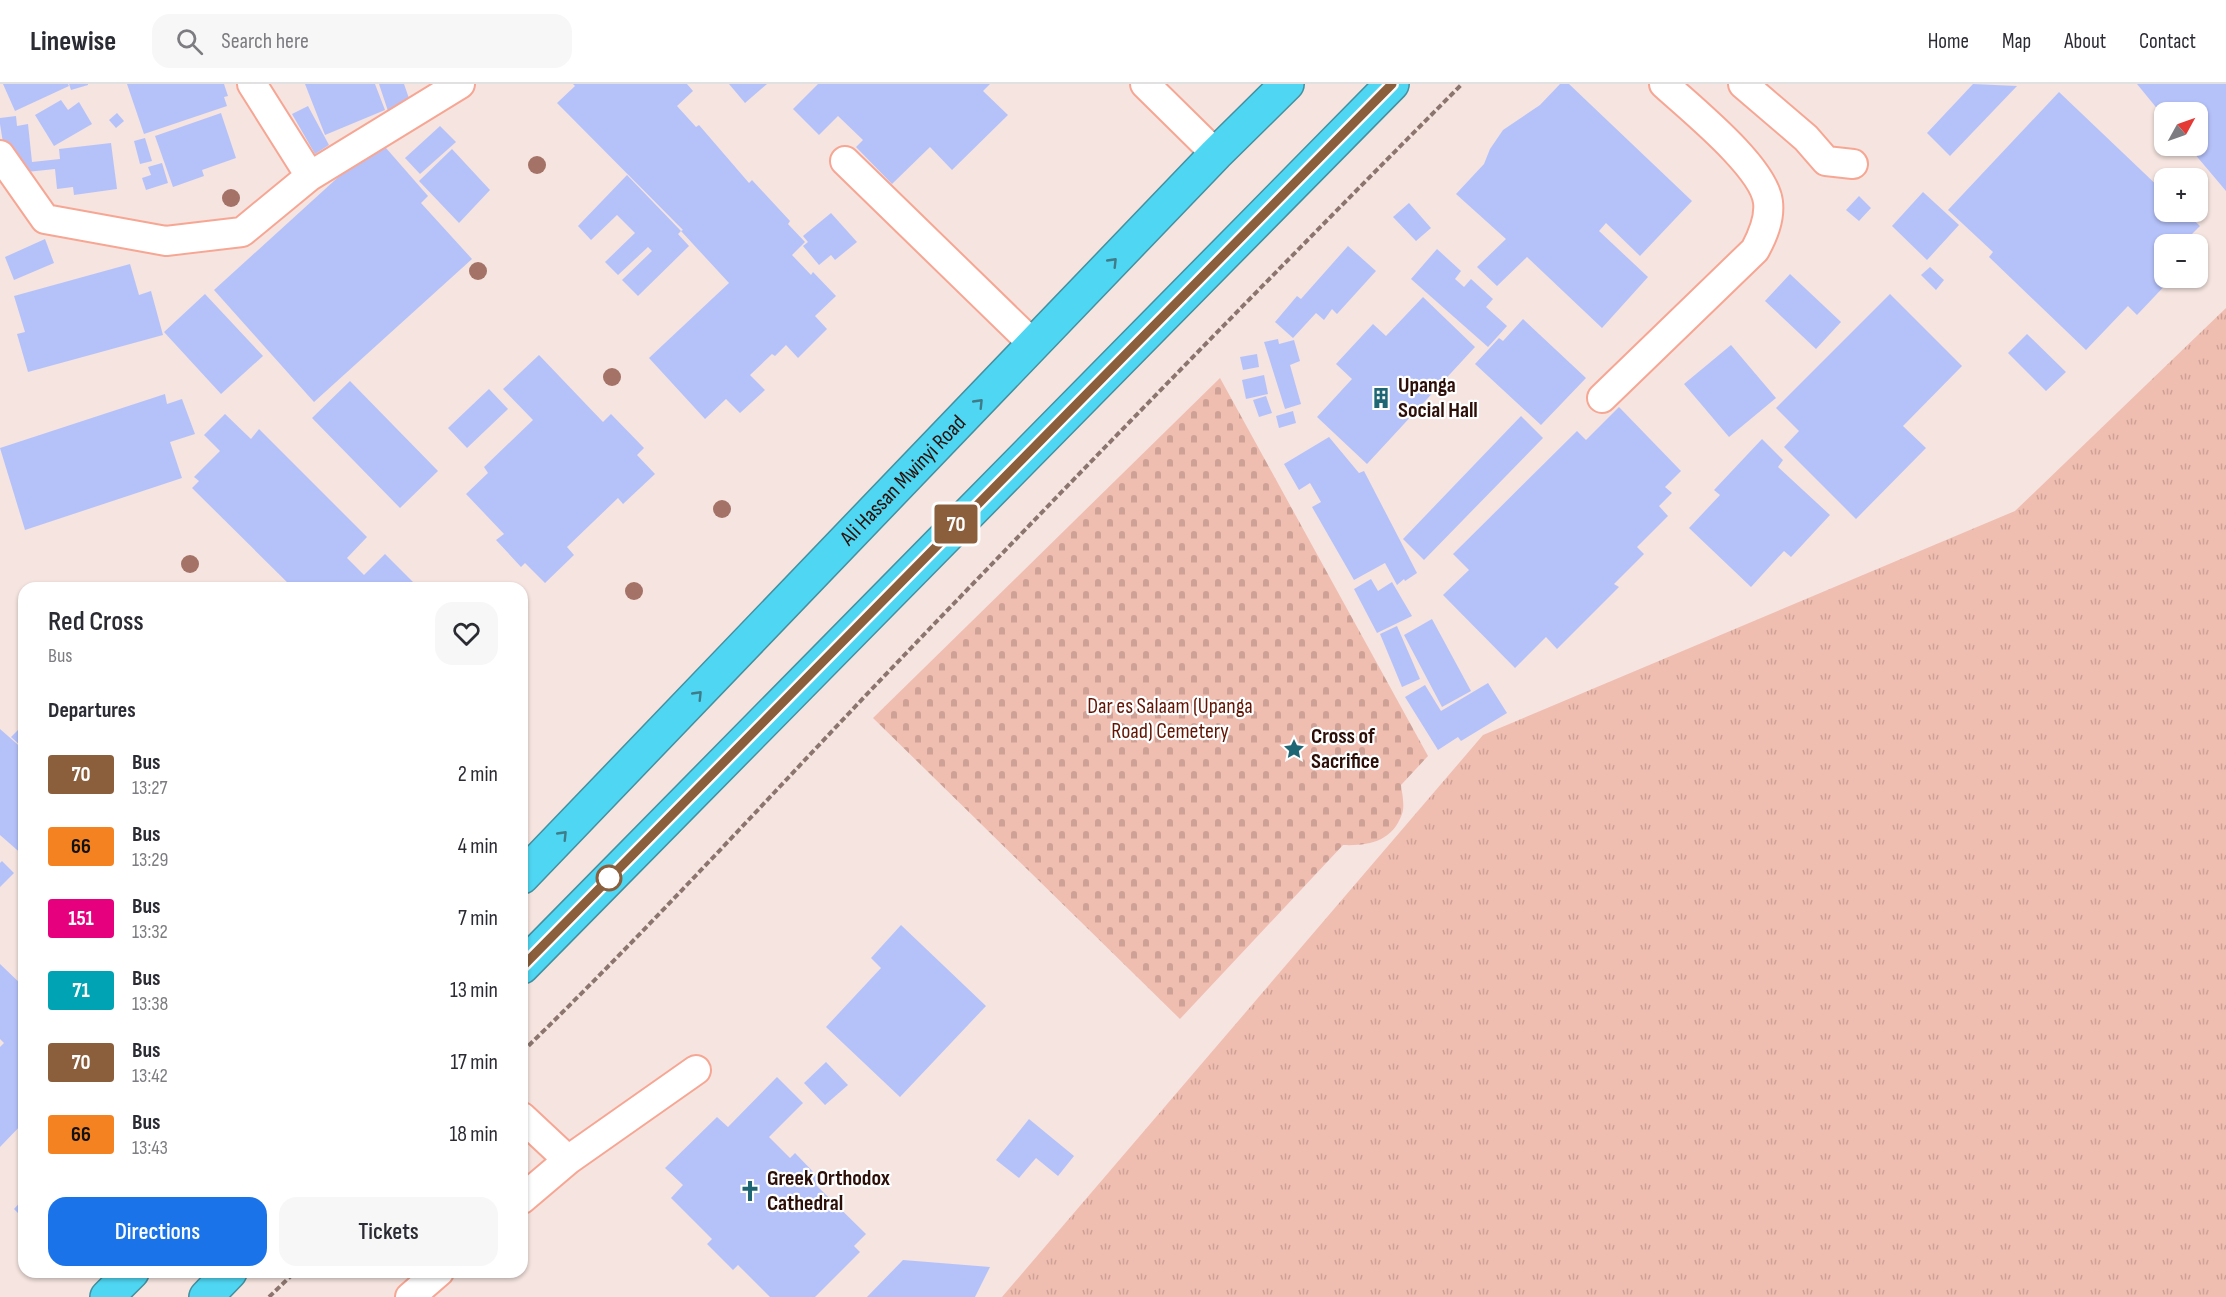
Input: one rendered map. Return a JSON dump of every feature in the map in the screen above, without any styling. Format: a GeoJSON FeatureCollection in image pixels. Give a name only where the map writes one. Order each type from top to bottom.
{"type":"FeatureCollection","features":[{"type":"Feature","properties":{"kind":"highway","name":"Ali Hassan Mwinyi Road"},"geometry":{"type":"LineString","coordinates":[[528,871],[1216,154],[1287,84]]}},
{"type":"Feature","properties":{"kind":"highway"},"geometry":{"type":"LineString","coordinates":[[528,961],[1392,84]]}},
{"type":"Feature","properties":{"kind":"highway"},"geometry":{"type":"LineString","coordinates":[[107,1297],[126,1278]]}},
{"type":"Feature","properties":{"kind":"highway"},"geometry":{"type":"LineString","coordinates":[[206,1297],[224,1278]]}},
{"type":"Feature","properties":{"kind":"lane"},"geometry":{"type":"LineString","coordinates":[[252,84],[310,176]]}},
{"type":"Feature","properties":{"kind":"lane"},"geometry":{"type":"LineString","coordinates":[[1145,84],[1216,154]]}},
{"type":"Feature","properties":{"kind":"lane"},"geometry":{"type":"LineString","coordinates":[[1602,398],[1755,250],[1764,234],[1767,220],[1768,200],[1750,166],[1664,84]]}},
{"type":"Feature","properties":{"kind":"lane"},"geometry":{"type":"LineString","coordinates":[[1743,84],[1806,138],[1826,161],[1853,164]]}},
{"type":"Feature","properties":{"kind":"lane"},"geometry":{"type":"LineString","coordinates":[[0,155],[45,219],[166,241],[242,232],[310,176],[445,88]]}},
{"type":"Feature","properties":{"kind":"lane"},"geometry":{"type":"LineString","coordinates":[[845,161],[1034,345]]}},
{"type":"Feature","properties":{"kind":"lane"},"geometry":{"type":"LineString","coordinates":[[528,1194],[568,1160],[696,1070]]}},
{"type":"Feature","properties":{"kind":"lane"},"geometry":{"type":"LineString","coordinates":[[528,1123],[568,1160]]}},
{"type":"Feature","properties":{"kind":"lane"},"geometry":{"type":"LineString","coordinates":[[410,1297],[432,1278]]}},
{"type":"Feature","properties":{"kind":"path"},"geometry":{"type":"LineString","coordinates":[[528,1046],[616,961],[800,765],[1146,404],[1462,84]]}},
{"type":"Feature","properties":{"kind":"path"},"geometry":{"type":"LineString","coordinates":[[269,1297],[289,1278]]}},
{"type":"Feature","properties":{"kind":"green space"},"geometry":{"type":"Polygon","coordinates":[[[2226,308],[2226,1297],[1002,1297],[1483,735],[2015,511],[2226,308]]]}},
{"type":"Feature","properties":{"kind":"green space","name":"Dar es Salaam (Upanga Road) Cemetery"},"geometry":{"type":"Polygon","coordinates":[[[1220,378],[1428,756],[1401,785],[1403,811],[1392,831],[1370,843],[1343,845],[1180,1019],[873,718],[1220,378]]]}},
{"type":"Feature","properties":{"kind":"building"},"geometry":{"type":"Polygon","coordinates":[[[3,84],[68,84],[69,86],[15,111],[3,84]]]}},
{"type":"Feature","properties":{"kind":"building"},"geometry":{"type":"Polygon","coordinates":[[[69,84],[88,84],[88,85],[71,90],[69,84]]]}},
{"type":"Feature","properties":{"kind":"building"},"geometry":{"type":"Polygon","coordinates":[[[127,84],[224,84],[228,96],[224,97],[227,106],[144,134],[127,84]]]}},
{"type":"Feature","properties":{"kind":"building"},"geometry":{"type":"Polygon","coordinates":[[[305,84],[375,84],[385,110],[325,135],[305,84]]]}},
{"type":"Feature","properties":{"kind":"building"},"geometry":{"type":"Polygon","coordinates":[[[379,84],[404,84],[412,107],[389,114],[379,84]]]}},
{"type":"Feature","properties":{"kind":"building"},"geometry":{"type":"Polygon","coordinates":[[[573,84],[687,84],[693,91],[677,106],[696,127],[699,125],[749,183],[752,180],[790,221],[788,224],[805,242],[792,255],[811,275],[813,272],[836,296],[815,316],[827,329],[798,358],[786,345],[775,356],[772,354],[750,375],[765,390],[740,413],[726,399],[705,419],[649,358],[729,283],[681,231],[683,230],[557,103],[575,86],[573,84]]]}},
{"type":"Feature","properties":{"kind":"building"},"geometry":{"type":"Polygon","coordinates":[[[729,84],[767,84],[745,103],[729,84]]]}},
{"type":"Feature","properties":{"kind":"building"},"geometry":{"type":"Polygon","coordinates":[[[818,84],[990,84],[983,91],[1008,115],[952,170],[930,147],[892,184],[856,147],[863,140],[838,116],[819,135],[793,109],[818,84]]]}},
{"type":"Feature","properties":{"kind":"building"},"geometry":{"type":"Polygon","coordinates":[[[1560,84],[1569,84],[1692,201],[1640,256],[1606,223],[1599,231],[1648,277],[1602,328],[1527,257],[1497,286],[1477,267],[1506,239],[1456,194],[1484,164],[1490,149],[1503,130],[1540,105],[1560,84]]]}},
{"type":"Feature","properties":{"kind":"building"},"geometry":{"type":"Polygon","coordinates":[[[1973,84],[2017,86],[1950,156],[1927,133],[1973,84]]]}},
{"type":"Feature","properties":{"kind":"building"},"geometry":{"type":"Polygon","coordinates":[[[2137,84],[2226,84],[2226,191],[2196,156],[2208,156],[2208,102],[2154,102],[2154,105],[2137,84]]]}},
{"type":"Feature","properties":{"kind":"building"},"geometry":{"type":"Polygon","coordinates":[[[2059,92],[2154,182],[2154,222],[2196,222],[2200,226],[2192,234],[2154,234],[2154,288],[2163,288],[2137,315],[2128,306],[2086,350],[1989,257],[1993,252],[1948,210],[2059,92]]]}},
{"type":"Feature","properties":{"kind":"building"},"geometry":{"type":"Polygon","coordinates":[[[61,100],[68,110],[79,102],[92,124],[54,146],[35,115],[61,100]]]}},
{"type":"Feature","properties":{"kind":"building"},"geometry":{"type":"Polygon","coordinates":[[[308,106],[329,145],[315,154],[292,114],[308,106]]]}},
{"type":"Feature","properties":{"kind":"building"},"geometry":{"type":"Polygon","coordinates":[[[117,113],[124,121],[116,128],[109,120],[117,113]]]}},
{"type":"Feature","properties":{"kind":"building"},"geometry":{"type":"Polygon","coordinates":[[[221,113],[236,158],[202,170],[204,176],[173,187],[155,136],[221,113]]]}},
{"type":"Feature","properties":{"kind":"building"},"geometry":{"type":"Polygon","coordinates":[[[16,116],[17,126],[28,124],[32,162],[60,159],[59,149],[111,143],[117,189],[74,195],[73,187],[57,189],[55,169],[17,173],[14,148],[4,149],[0,124],[0,118],[16,116]]]}},
{"type":"Feature","properties":{"kind":"building"},"geometry":{"type":"Polygon","coordinates":[[[440,126],[456,142],[420,174],[405,158],[440,126]]]}},
{"type":"Feature","properties":{"kind":"building"},"geometry":{"type":"Polygon","coordinates":[[[145,138],[152,161],[140,164],[134,141],[145,138]]]}},
{"type":"Feature","properties":{"kind":"building"},"geometry":{"type":"Polygon","coordinates":[[[379,140],[428,196],[421,203],[472,259],[314,402],[214,290],[379,140]]]}},
{"type":"Feature","properties":{"kind":"building"},"geometry":{"type":"Polygon","coordinates":[[[452,149],[490,190],[459,223],[419,181],[452,149]]]}},
{"type":"Feature","properties":{"kind":"building"},"geometry":{"type":"Polygon","coordinates":[[[162,163],[168,183],[146,190],[142,178],[151,175],[148,167],[162,163]]]}},
{"type":"Feature","properties":{"kind":"building"},"geometry":{"type":"Polygon","coordinates":[[[627,175],[681,231],[678,234],[689,246],[638,296],[622,280],[652,251],[648,247],[618,275],[605,262],[635,233],[617,215],[591,240],[578,226],[627,175]]]}},
{"type":"Feature","properties":{"kind":"building"},"geometry":{"type":"Polygon","coordinates":[[[1923,192],[1959,225],[1927,260],[1892,226],[1923,192]]]}},
{"type":"Feature","properties":{"kind":"building"},"geometry":{"type":"Polygon","coordinates":[[[1859,196],[1871,208],[1859,221],[1846,210],[1859,196]]]}},
{"type":"Feature","properties":{"kind":"building"},"geometry":{"type":"Polygon","coordinates":[[[1409,203],[1431,228],[1416,241],[1393,217],[1409,203]]]}},
{"type":"Feature","properties":{"kind":"building"},"geometry":{"type":"Polygon","coordinates":[[[831,213],[857,242],[835,260],[831,255],[819,265],[803,246],[808,242],[803,236],[831,213]]]}},
{"type":"Feature","properties":{"kind":"building"},"geometry":{"type":"Polygon","coordinates":[[[45,239],[54,263],[14,280],[5,257],[45,239]]]}},
{"type":"Feature","properties":{"kind":"building"},"geometry":{"type":"Polygon","coordinates":[[[1348,246],[1376,271],[1337,314],[1332,309],[1324,320],[1316,313],[1293,338],[1275,322],[1297,296],[1301,299],[1348,246]]]}},
{"type":"Feature","properties":{"kind":"building"},"geometry":{"type":"Polygon","coordinates":[[[1437,249],[1461,271],[1455,279],[1464,287],[1471,279],[1493,299],[1486,307],[1507,326],[1488,347],[1411,279],[1437,249]]]}},
{"type":"Feature","properties":{"kind":"building"},"geometry":{"type":"Polygon","coordinates":[[[130,264],[139,295],[151,291],[163,335],[28,372],[17,334],[25,332],[14,296],[130,264]]]}},
{"type":"Feature","properties":{"kind":"building"},"geometry":{"type":"Polygon","coordinates":[[[1930,267],[1944,280],[1936,290],[1921,275],[1930,267]]]}},
{"type":"Feature","properties":{"kind":"building"},"geometry":{"type":"Polygon","coordinates":[[[1790,274],[1841,322],[1816,349],[1765,301],[1790,274]]]}},
{"type":"Feature","properties":{"kind":"building"},"geometry":{"type":"Polygon","coordinates":[[[205,294],[263,356],[221,394],[164,332],[205,294]]]}},
{"type":"Feature","properties":{"kind":"building"},"geometry":{"type":"Polygon","coordinates":[[[1890,294],[1962,366],[1903,426],[1926,448],[1856,519],[1784,447],[1799,431],[1776,408],[1890,294]]]}},
{"type":"Feature","properties":{"kind":"building","name":"Upanga Social Hall"},"geometry":{"type":"Polygon","coordinates":[[[1423,297],[1475,347],[1367,464],[1317,417],[1352,379],[1336,364],[1373,324],[1386,336],[1423,297]]]}},
{"type":"Feature","properties":{"kind":"building"},"geometry":{"type":"Polygon","coordinates":[[[1523,319],[1586,378],[1541,425],[1475,364],[1499,338],[1503,341],[1523,319]]]}},
{"type":"Feature","properties":{"kind":"building"},"geometry":{"type":"Polygon","coordinates":[[[2027,334],[2066,372],[2046,391],[2008,353],[2027,334]]]}},
{"type":"Feature","properties":{"kind":"building"},"geometry":{"type":"Polygon","coordinates":[[[1278,339],[1279,344],[1294,340],[1300,361],[1290,365],[1301,404],[1285,409],[1264,342],[1278,339]]]}},
{"type":"Feature","properties":{"kind":"building"},"geometry":{"type":"Polygon","coordinates":[[[1731,345],[1776,398],[1729,437],[1684,384],[1731,345]]]}},
{"type":"Feature","properties":{"kind":"building"},"geometry":{"type":"Polygon","coordinates":[[[1257,354],[1259,367],[1243,370],[1240,357],[1257,354]]]}},
{"type":"Feature","properties":{"kind":"building"},"geometry":{"type":"Polygon","coordinates":[[[539,355],[603,422],[611,414],[644,448],[637,455],[655,474],[623,504],[618,498],[567,547],[574,555],[545,583],[525,563],[521,567],[496,540],[504,534],[466,494],[488,473],[484,467],[533,420],[503,389],[539,355]]]}},
{"type":"Feature","properties":{"kind":"building"},"geometry":{"type":"Polygon","coordinates":[[[1264,375],[1268,394],[1246,399],[1242,380],[1264,375]]]}},
{"type":"Feature","properties":{"kind":"building"},"geometry":{"type":"Polygon","coordinates":[[[350,381],[438,471],[400,508],[312,418],[350,381]]]}},
{"type":"Feature","properties":{"kind":"building"},"geometry":{"type":"Polygon","coordinates":[[[489,389],[508,409],[467,448],[448,428],[489,389]]]}},
{"type":"Feature","properties":{"kind":"building"},"geometry":{"type":"Polygon","coordinates":[[[165,394],[167,404],[182,399],[195,434],[170,442],[182,478],[25,530],[0,448],[165,394]]]}},
{"type":"Feature","properties":{"kind":"building"},"geometry":{"type":"Polygon","coordinates":[[[1266,396],[1272,413],[1259,417],[1253,400],[1266,396]]]}},
{"type":"Feature","properties":{"kind":"building"},"geometry":{"type":"Polygon","coordinates":[[[1619,407],[1681,471],[1665,487],[1672,493],[1659,506],[1668,516],[1637,547],[1644,554],[1614,584],[1619,587],[1557,649],[1546,637],[1515,668],[1443,595],[1469,570],[1453,554],[1577,431],[1586,440],[1619,407]]]}},
{"type":"Feature","properties":{"kind":"building"},"geometry":{"type":"Polygon","coordinates":[[[1293,411],[1296,423],[1279,428],[1276,416],[1293,411]]]}},
{"type":"Feature","properties":{"kind":"building"},"geometry":{"type":"Polygon","coordinates":[[[225,414],[251,439],[259,429],[367,537],[347,558],[364,575],[385,554],[413,582],[287,582],[192,488],[199,481],[194,477],[220,451],[204,435],[225,414]]]}},
{"type":"Feature","properties":{"kind":"building"},"geometry":{"type":"Polygon","coordinates":[[[1521,416],[1543,438],[1424,560],[1403,539],[1521,416]]]}},
{"type":"Feature","properties":{"kind":"building"},"geometry":{"type":"Polygon","coordinates":[[[1329,437],[1359,473],[1364,471],[1417,573],[1397,585],[1385,563],[1354,580],[1312,507],[1321,502],[1310,483],[1299,490],[1284,464],[1329,437]]]}},
{"type":"Feature","properties":{"kind":"building"},"geometry":{"type":"Polygon","coordinates":[[[1762,439],[1783,460],[1778,467],[1830,515],[1791,557],[1784,551],[1751,587],[1689,528],[1720,495],[1714,490],[1762,439]]]}},
{"type":"Feature","properties":{"kind":"building"},"geometry":{"type":"Polygon","coordinates":[[[1371,579],[1378,591],[1392,582],[1412,616],[1377,633],[1354,589],[1371,579]]]}},
{"type":"Feature","properties":{"kind":"building"},"geometry":{"type":"Polygon","coordinates":[[[1432,619],[1471,691],[1442,707],[1404,635],[1432,619]]]}},
{"type":"Feature","properties":{"kind":"building"},"geometry":{"type":"Polygon","coordinates":[[[1397,626],[1420,679],[1402,687],[1380,634],[1397,626]]]}},
{"type":"Feature","properties":{"kind":"building"},"geometry":{"type":"Polygon","coordinates":[[[1488,683],[1507,713],[1461,741],[1458,737],[1438,750],[1405,697],[1425,685],[1441,711],[1488,683]]]}},
{"type":"Feature","properties":{"kind":"building"},"geometry":{"type":"Polygon","coordinates":[[[0,729],[18,745],[18,851],[0,835],[0,729]]]}},
{"type":"Feature","properties":{"kind":"building"},"geometry":{"type":"Polygon","coordinates":[[[18,730],[18,743],[11,737],[18,730]]]}},
{"type":"Feature","properties":{"kind":"building"},"geometry":{"type":"Polygon","coordinates":[[[2,861],[14,873],[0,887],[0,863],[2,861]]]}},
{"type":"Feature","properties":{"kind":"building"},"geometry":{"type":"Polygon","coordinates":[[[901,925],[986,1006],[900,1097],[826,1027],[881,968],[871,958],[901,925]]]}},
{"type":"Feature","properties":{"kind":"building"},"geometry":{"type":"Polygon","coordinates":[[[0,964],[18,981],[18,1128],[0,1147],[0,1047],[4,1043],[0,1039],[0,964]]]}},
{"type":"Feature","properties":{"kind":"building"},"geometry":{"type":"Polygon","coordinates":[[[826,1062],[848,1085],[825,1105],[804,1083],[826,1062]]]}},
{"type":"Feature","properties":{"kind":"building","name":"Greek Orthodox Cathedral"},"geometry":{"type":"Polygon","coordinates":[[[777,1077],[803,1103],[769,1137],[790,1158],[795,1153],[821,1180],[816,1185],[866,1234],[854,1246],[860,1252],[815,1297],[770,1297],[738,1265],[733,1270],[707,1244],[712,1239],[671,1198],[683,1185],[665,1168],[717,1117],[728,1127],[777,1077]]]}},
{"type":"Feature","properties":{"kind":"building"},"geometry":{"type":"Polygon","coordinates":[[[1029,1119],[1074,1156],[1058,1176],[1036,1158],[1019,1178],[996,1160],[1029,1119]]]}},
{"type":"Feature","properties":{"kind":"building"},"geometry":{"type":"Polygon","coordinates":[[[903,1260],[990,1267],[975,1297],[867,1297],[903,1260]]]}},
{"type":"Feature","properties":{"kind":"bus line","name":"70"},"geometry":{"type":"LineString","coordinates":[[528,961],[1392,84]]}},
{"type":"Feature","properties":{"kind":"place","name":"Upanga Social Hall"},"geometry":{"type":"Point","coordinates":[1381,398]}},
{"type":"Feature","properties":{"kind":"place","name":"Cross of Sacrifice"},"geometry":{"type":"Point","coordinates":[1294,749]}},
{"type":"Feature","properties":{"kind":"place","name":"Greek Orthodox Cathedral"},"geometry":{"type":"Point","coordinates":[750,1191]}}]}
